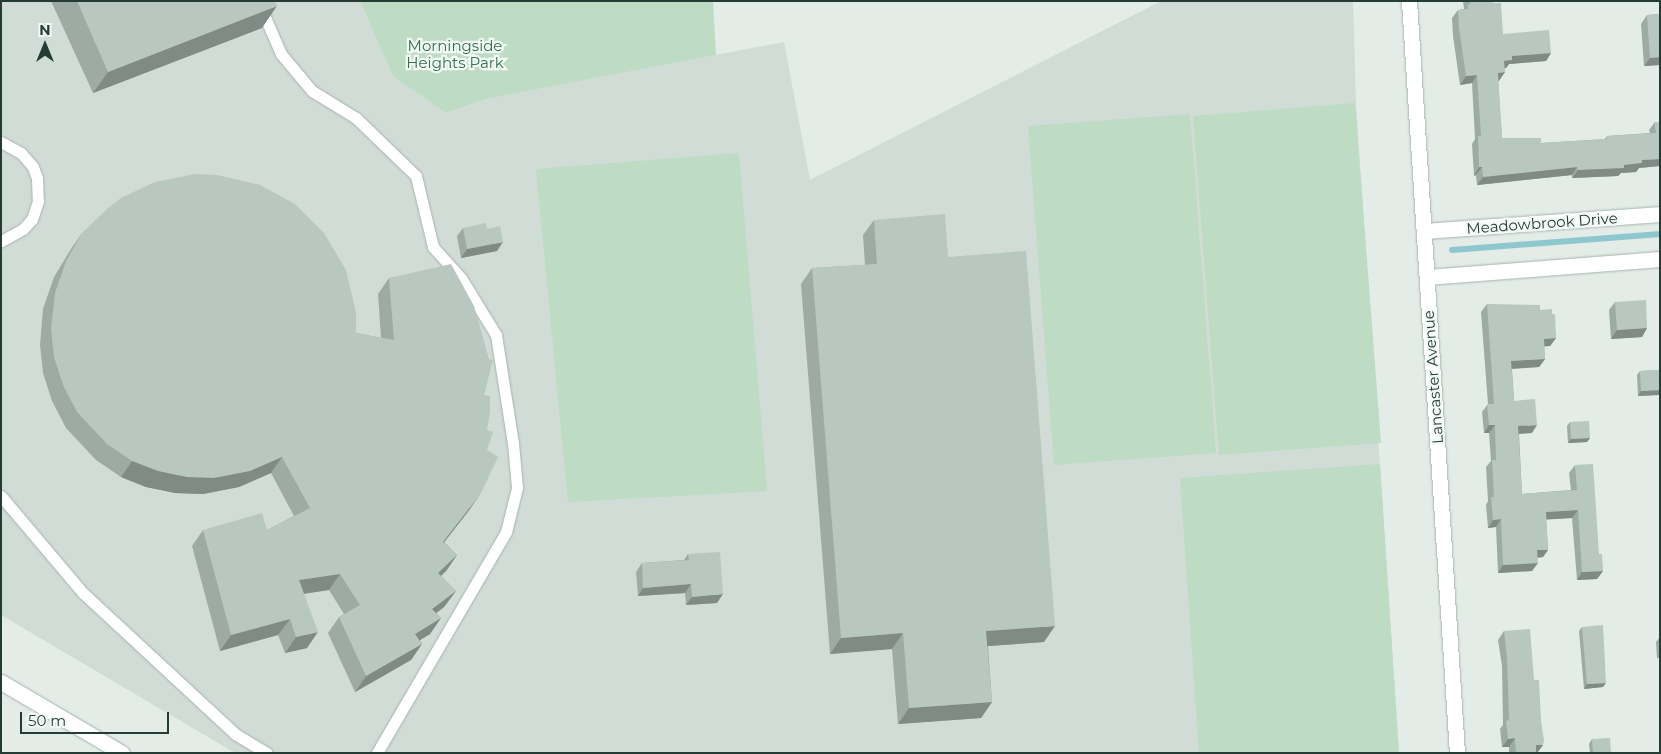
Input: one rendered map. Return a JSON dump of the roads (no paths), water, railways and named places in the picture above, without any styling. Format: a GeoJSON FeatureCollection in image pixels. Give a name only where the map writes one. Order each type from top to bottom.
{"type":"FeatureCollection","features":[{"type":"Feature","properties":{"kind":"street","name":"Lancaster Avenue"},"geometry":{"type":"LineString","coordinates":[[1410,1],[1457,753]]}},
{"type":"Feature","properties":{"kind":"street","name":"Meadowbrook Drive"},"geometry":{"type":"LineString","coordinates":[[1424,231],[1660,214]]}},
{"type":"Feature","properties":{"kind":"street"},"geometry":{"type":"LineString","coordinates":[[1427,277],[1660,259]]}},
{"type":"Feature","properties":{"kind":"street"},"geometry":{"type":"LineString","coordinates":[[1,682],[122,753]]}},
{"type":"Feature","properties":{"kind":"lane"},"geometry":{"type":"LineString","coordinates":[[258,1],[281,54],[312,90],[356,118],[416,176],[433,247],[461,278],[496,335],[513,443],[517,488],[506,532],[376,753]]}},
{"type":"Feature","properties":{"kind":"lane"},"geometry":{"type":"LineString","coordinates":[[1,142],[21,153],[33,167],[37,178],[38,202],[32,219],[23,229],[1,241]]}},
{"type":"Feature","properties":{"kind":"lane"},"geometry":{"type":"LineString","coordinates":[[1,496],[83,593],[235,734],[267,753]]}},
{"type":"Feature","properties":{"kind":"waterway"},"geometry":{"type":"LineString","coordinates":[[1452,250],[1660,234]]}},
{"type":"Feature","properties":{"kind":"park label","name":"Morningside Heights Park"},"geometry":{"type":"Point","coordinates":[455,54]}}]}
